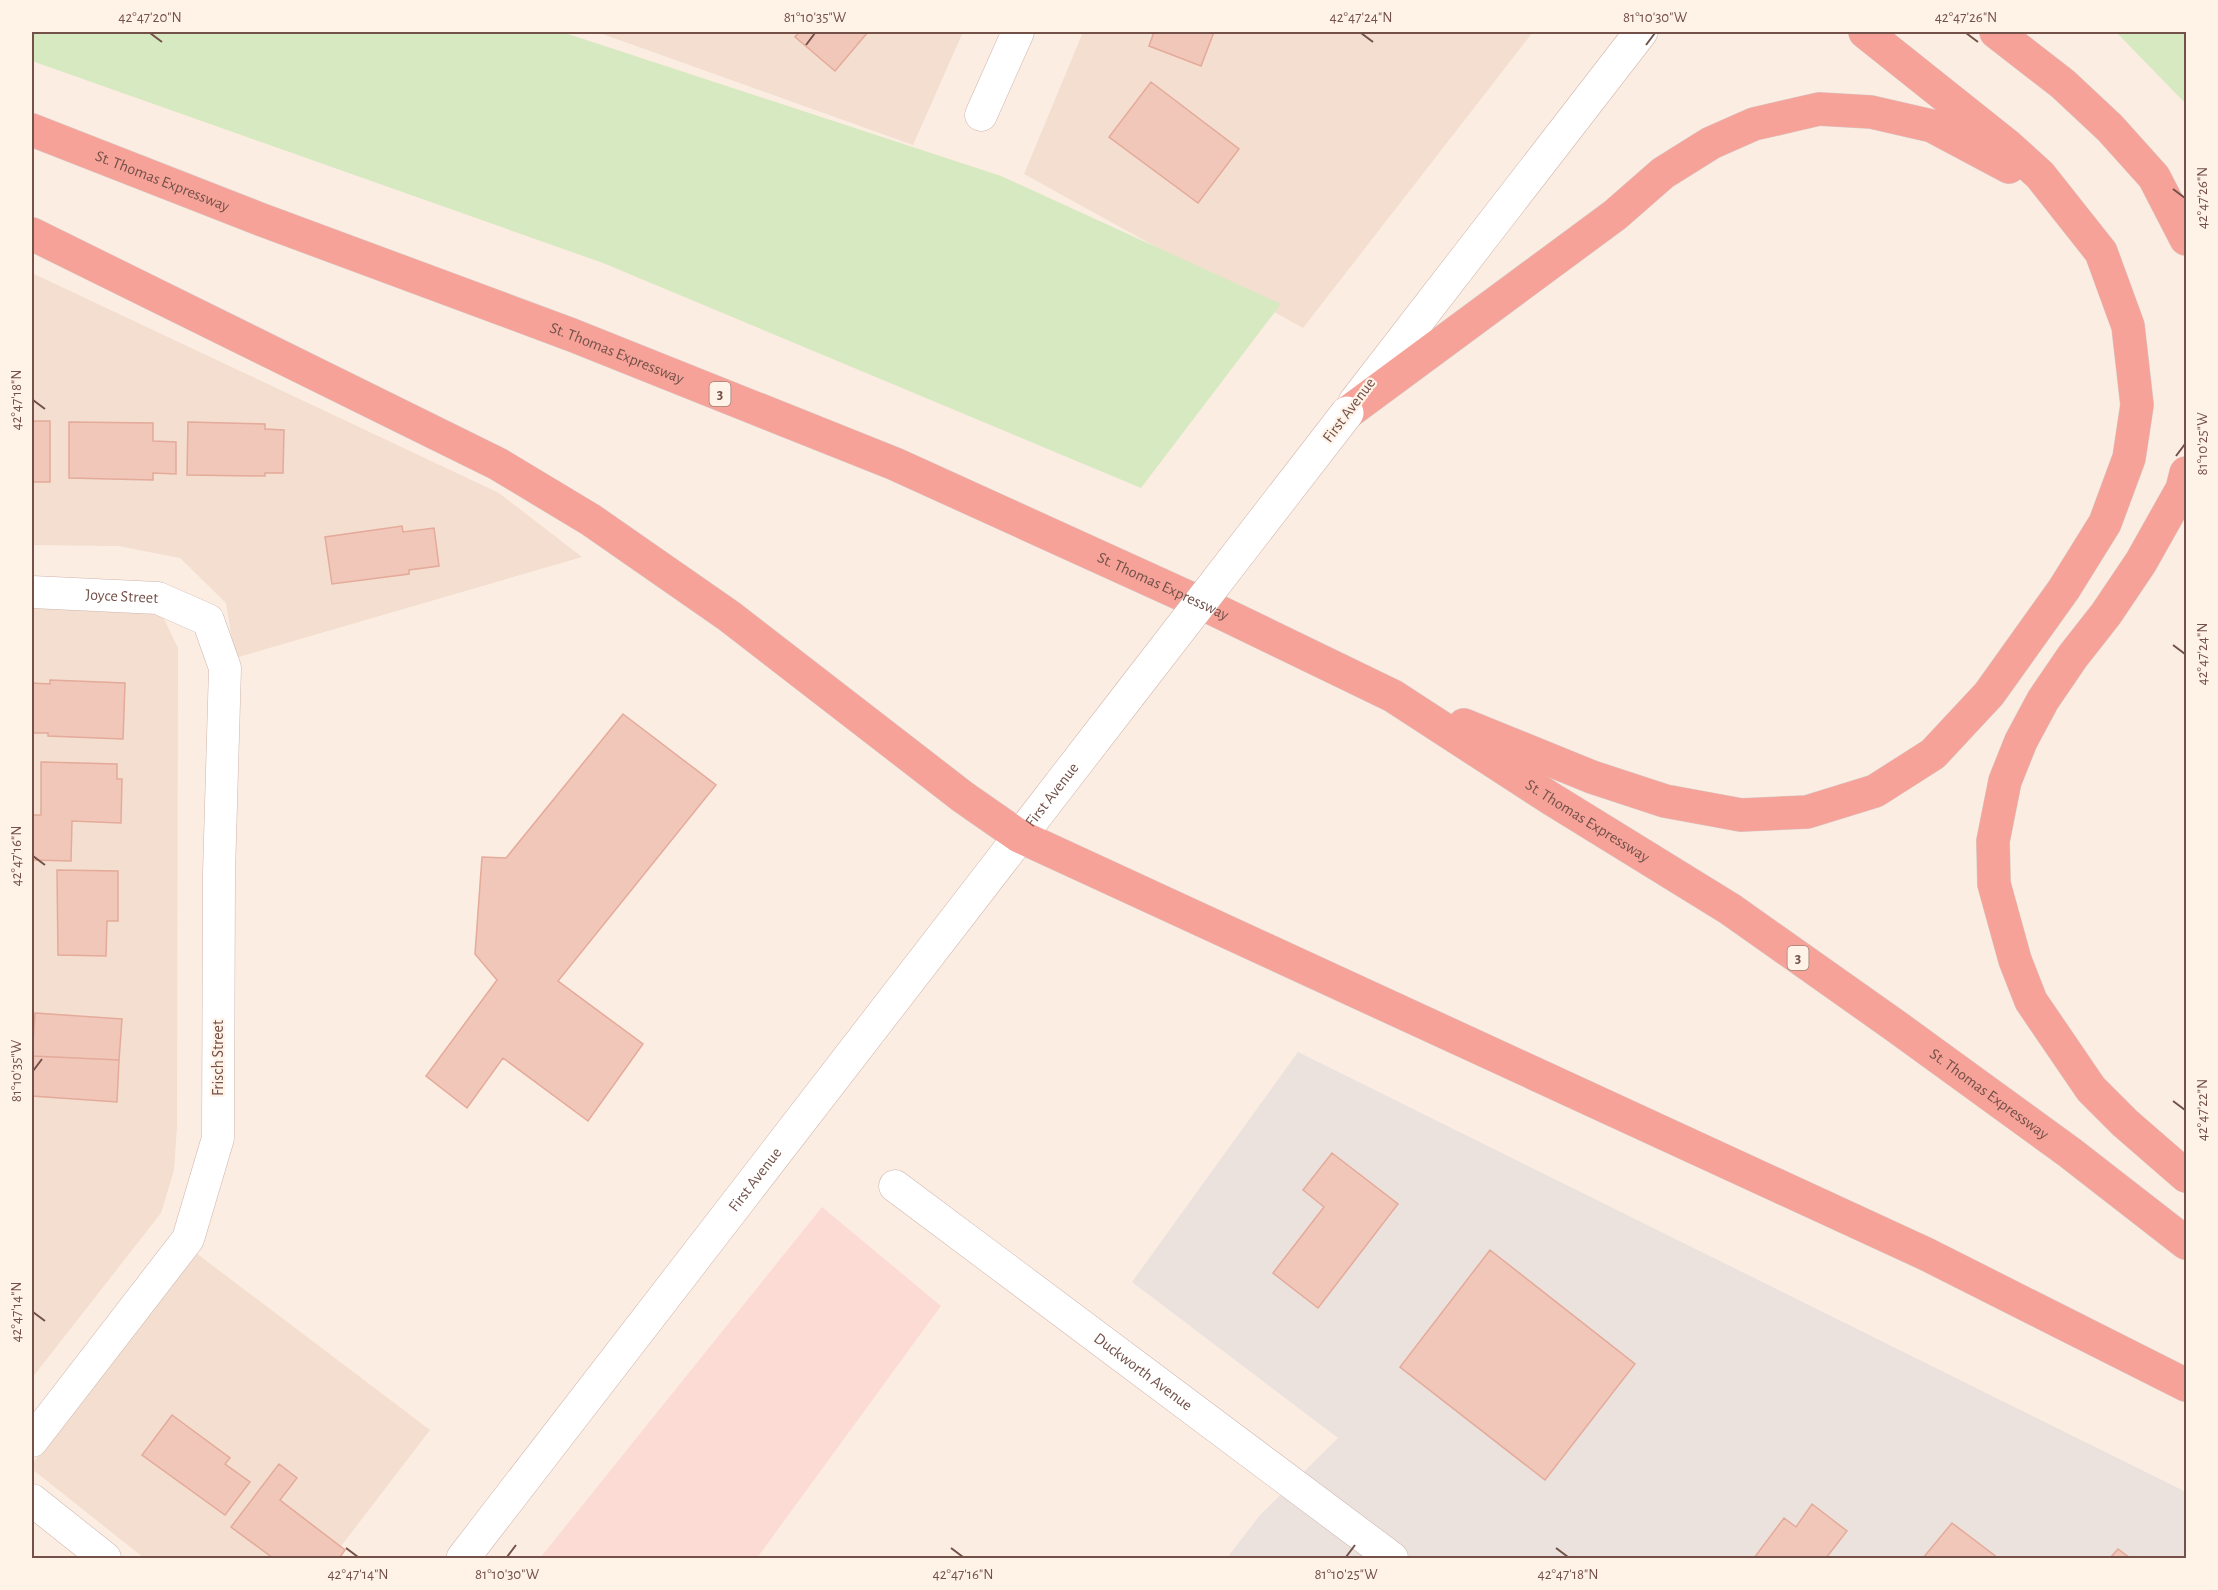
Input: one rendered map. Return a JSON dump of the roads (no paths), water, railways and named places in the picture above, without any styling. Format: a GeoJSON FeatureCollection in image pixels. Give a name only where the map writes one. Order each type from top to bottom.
{"type":"FeatureCollection","features":[{"type":"Feature","properties":{"kind":"highway"},"geometry":{"type":"LineString","coordinates":[[1393,696],[1592,777],[1665,801],[1741,815],[1807,812],[1875,791],[1934,754],[1989,694],[2064,589],[2105,523],[2129,458],[2138,405],[2128,326],[2102,252],[2040,175],[2008,146],[1865,32]]}},
{"type":"Feature","properties":{"kind":"highway"},"geometry":{"type":"LineString","coordinates":[[1996,32],[2063,84],[2110,128],[2154,177],[2187,239]]}},
{"type":"Feature","properties":{"kind":"highway"},"geometry":{"type":"LineString","coordinates":[[1347,413],[1615,215],[1663,173],[1711,143],[1754,124],[1819,109],[1870,112],[1932,126],[2024,175],[2078,222]]}},
{"type":"Feature","properties":{"kind":"highway","name":"St. Thomas Expressway"},"geometry":{"type":"LineString","coordinates":[[32,130],[246,214],[572,335],[895,464],[1205,605],[1393,696],[1550,798],[1730,909],[2050,1138],[2187,1243]]}},
{"type":"Feature","properties":{"kind":"highway"},"geometry":{"type":"LineString","coordinates":[[32,234],[498,464],[591,520],[729,616],[963,797],[1019,836],[1926,1254],[2187,1385]]}},
{"type":"Feature","properties":{"kind":"highway"},"geometry":{"type":"LineString","coordinates":[[2187,473],[2182,489],[2141,562],[2043,700],[2021,741],[2005,781],[1993,841],[1994,884],[2015,960],[2031,1001],[2091,1089],[2125,1123],[2187,1176]]}},
{"type":"Feature","properties":{"kind":"main road","name":"First Avenue"},"geometry":{"type":"LineString","coordinates":[[463,1558],[1641,32]]}},
{"type":"Feature","properties":{"kind":"street"},"geometry":{"type":"LineString","coordinates":[[981,115],[1018,32]]}},
{"type":"Feature","properties":{"kind":"street","name":"Joyce Street"},"geometry":{"type":"LineString","coordinates":[[32,592],[158,598],[208,620]]}},
{"type":"Feature","properties":{"kind":"street","name":"Frisch Street"},"geometry":{"type":"LineString","coordinates":[[32,1441],[188,1239],[218,1138],[219,862],[225,668],[208,620]]}},
{"type":"Feature","properties":{"kind":"street","name":"Duckworth Avenue"},"geometry":{"type":"LineString","coordinates":[[896,1186],[1392,1558]]}},
{"type":"Feature","properties":{"kind":"street"},"geometry":{"type":"LineString","coordinates":[[32,1500],[105,1558]]}}]}
